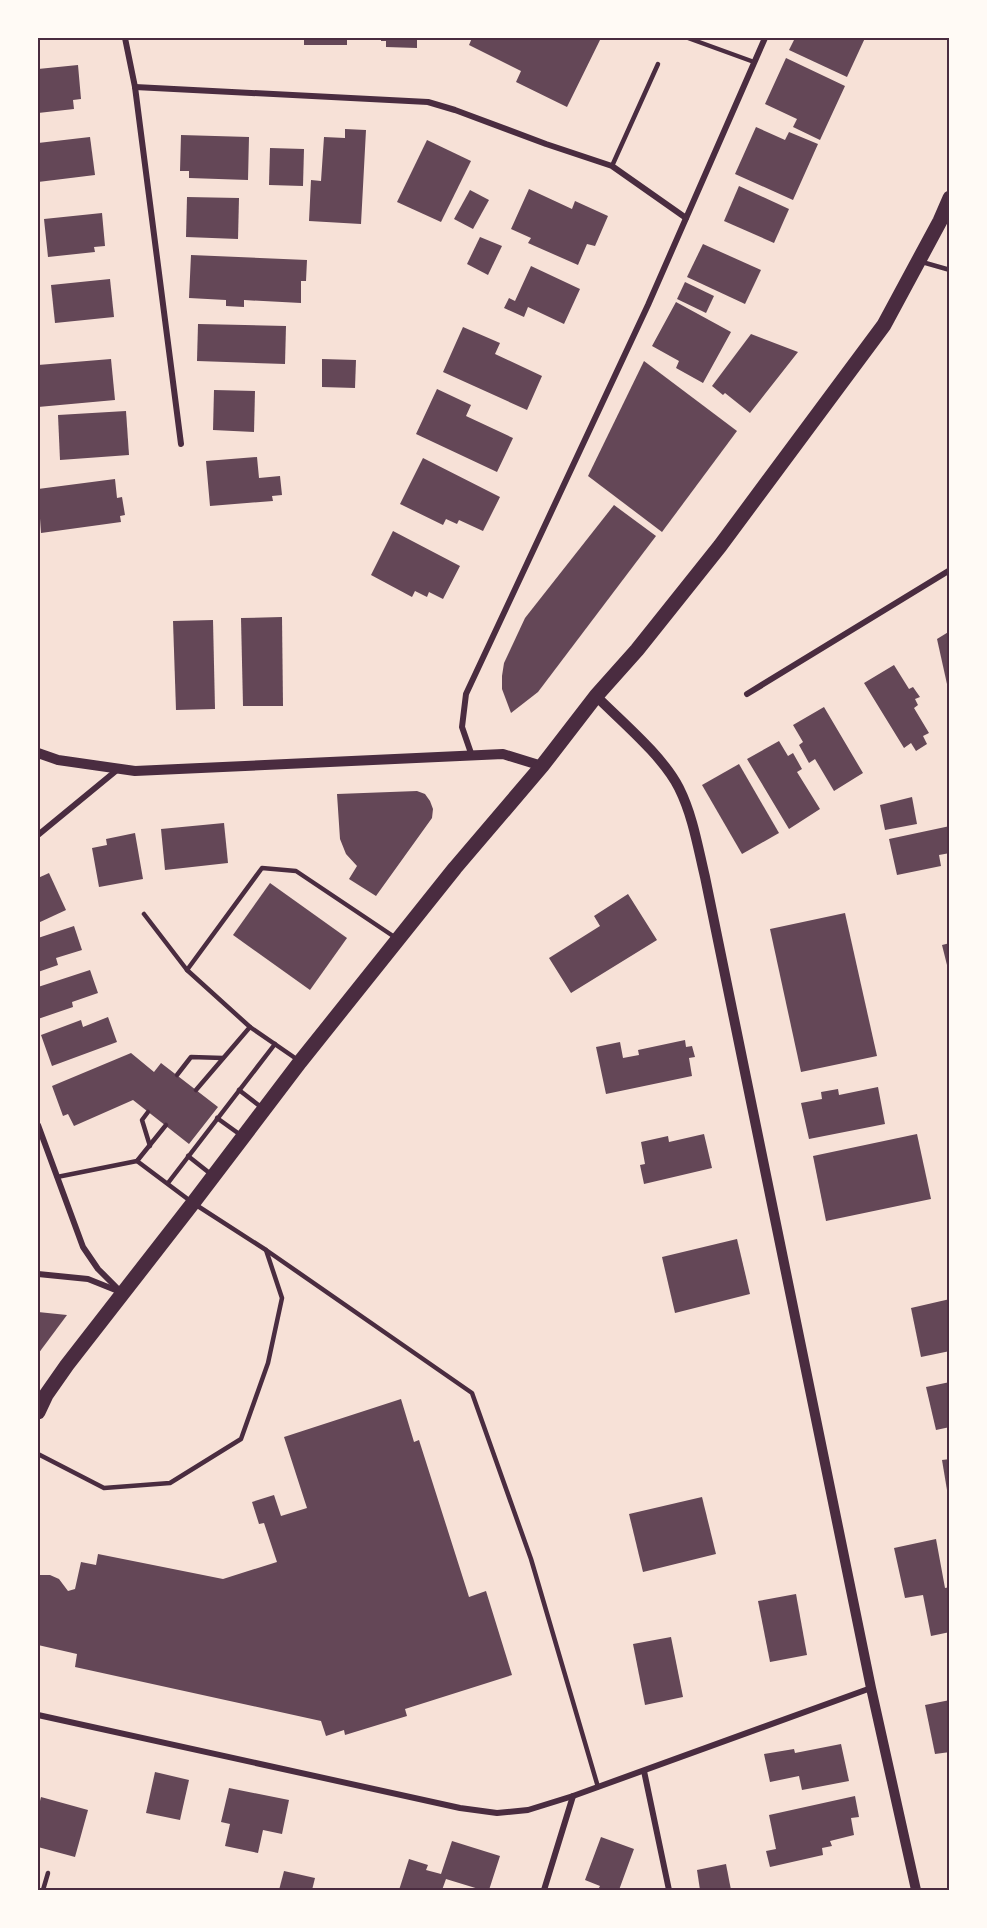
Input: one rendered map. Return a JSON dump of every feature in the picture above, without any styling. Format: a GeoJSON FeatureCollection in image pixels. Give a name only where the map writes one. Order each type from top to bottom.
{"type":"FeatureCollection","features":[{"type":"Feature","properties":{"kind":"main road"},"geometry":{"type":"LineString","coordinates":[[38,1412],[46,1395],[66,1365],[300,1062],[454,868],[542,766],[596,696],[637,650],[720,546],[884,326],[950,198]]}},
{"type":"Feature","properties":{"kind":"street"},"geometry":{"type":"LineString","coordinates":[[125,38],[135,87],[181,444]]}},
{"type":"Feature","properties":{"kind":"street"},"geometry":{"type":"LineString","coordinates":[[472,756],[462,726],[466,694],[648,305],[765,38]]}},
{"type":"Feature","properties":{"kind":"street"},"geometry":{"type":"LineString","coordinates":[[135,87],[428,102],[612,166],[686,218]]}},
{"type":"Feature","properties":{"kind":"street"},"geometry":{"type":"LineString","coordinates":[[747,694],[950,570]]}},
{"type":"Feature","properties":{"kind":"street"},"geometry":{"type":"LineString","coordinates":[[596,696],[664,767],[679,788],[691,823],[705,877],[871,1688],[916,1890]]}},
{"type":"Feature","properties":{"kind":"street"},"geometry":{"type":"LineString","coordinates":[[38,753],[58,760],[135,771],[221,769],[503,754],[542,766]]}},
{"type":"Feature","properties":{"kind":"street"},"geometry":{"type":"LineString","coordinates":[[38,835],[117,770]]}},
{"type":"Feature","properties":{"kind":"street"},"geometry":{"type":"LineString","coordinates":[[38,1125],[83,1247],[98,1269],[122,1292]]}},
{"type":"Feature","properties":{"kind":"street"},"geometry":{"type":"LineString","coordinates":[[38,1274],[88,1279],[122,1292]]}},
{"type":"Feature","properties":{"kind":"street"},"geometry":{"type":"LineString","coordinates":[[38,1716],[460,1808],[497,1813],[528,1810],[573,1796],[871,1688]]}},
{"type":"Feature","properties":{"kind":"street"},"geometry":{"type":"LineString","coordinates":[[644,1771],[669,1890]]}},
{"type":"Feature","properties":{"kind":"street"},"geometry":{"type":"LineString","coordinates":[[544,1890],[573,1796]]}},
{"type":"Feature","properties":{"kind":"lane"},"geometry":{"type":"LineString","coordinates":[[688,38],[754,62]]}},
{"type":"Feature","properties":{"kind":"lane"},"geometry":{"type":"LineString","coordinates":[[612,166],[658,64]]}},
{"type":"Feature","properties":{"kind":"lane"},"geometry":{"type":"LineString","coordinates":[[919,262],[950,270]]}},
{"type":"Feature","properties":{"kind":"lane"},"geometry":{"type":"LineString","coordinates":[[187,970],[261,868],[296,871],[398,939]]}},
{"type":"Feature","properties":{"kind":"lane"},"geometry":{"type":"LineString","coordinates":[[144,914],[187,970],[250,1027],[300,1062]]}},
{"type":"Feature","properties":{"kind":"lane"},"geometry":{"type":"LineString","coordinates":[[196,1090],[250,1027]]}},
{"type":"Feature","properties":{"kind":"lane"},"geometry":{"type":"LineString","coordinates":[[168,1183],[275,1044]]}},
{"type":"Feature","properties":{"kind":"lane"},"geometry":{"type":"LineString","coordinates":[[177,1075],[191,1057],[223,1058]]}},
{"type":"Feature","properties":{"kind":"lane"},"geometry":{"type":"LineString","coordinates":[[239,1090],[263,1109]]}},
{"type":"Feature","properties":{"kind":"lane"},"geometry":{"type":"LineString","coordinates":[[148,1112],[142,1120],[150,1146]]}},
{"type":"Feature","properties":{"kind":"lane"},"geometry":{"type":"LineString","coordinates":[[217,1118],[242,1137]]}},
{"type":"Feature","properties":{"kind":"lane"},"geometry":{"type":"LineString","coordinates":[[57,1177],[137,1161],[166,1125]]}},
{"type":"Feature","properties":{"kind":"lane"},"geometry":{"type":"LineString","coordinates":[[188,1156],[213,1176]]}},
{"type":"Feature","properties":{"kind":"lane"},"geometry":{"type":"LineString","coordinates":[[137,1161],[193,1203],[266,1250],[472,1393],[531,1559],[598,1787]]}},
{"type":"Feature","properties":{"kind":"lane"},"geometry":{"type":"LineString","coordinates":[[38,1454],[104,1488],[170,1483],[241,1439],[268,1363],[282,1298],[266,1250]]}},
{"type":"Feature","properties":{"kind":"lane"},"geometry":{"type":"LineString","coordinates":[[43,1890],[48,1873]]}},
{"type":"Feature","properties":{"kind":"building"},"geometry":{"type":"Polygon","coordinates":[[[304,38],[347,38],[347,45],[304,45],[304,38]]]}},
{"type":"Feature","properties":{"kind":"building"},"geometry":{"type":"Polygon","coordinates":[[[381,38],[417,38],[417,48],[386,47],[386,41],[381,41],[381,38]]]}},
{"type":"Feature","properties":{"kind":"building"},"geometry":{"type":"Polygon","coordinates":[[[472,38],[595,38],[600,40],[567,107],[516,82],[521,71],[469,45],[472,38]]]}},
{"type":"Feature","properties":{"kind":"building"},"geometry":{"type":"Polygon","coordinates":[[[795,38],[865,38],[847,77],[789,50],[795,38]]]}},
{"type":"Feature","properties":{"kind":"building"},"geometry":{"type":"Polygon","coordinates":[[[786,58],[845,86],[820,140],[793,127],[797,119],[765,104],[786,58]]]}},
{"type":"Feature","properties":{"kind":"building"},"geometry":{"type":"Polygon","coordinates":[[[78,65],[81,99],[73,100],[74,109],[38,113],[38,69],[78,65]]]}},
{"type":"Feature","properties":{"kind":"building"},"geometry":{"type":"Polygon","coordinates":[[[756,127],[785,140],[789,132],[818,144],[793,200],[735,174],[756,127]]]}},
{"type":"Feature","properties":{"kind":"building"},"geometry":{"type":"Polygon","coordinates":[[[345,129],[366,130],[361,224],[309,221],[311,180],[321,181],[324,137],[345,138],[345,129]]]}},
{"type":"Feature","properties":{"kind":"building"},"geometry":{"type":"Polygon","coordinates":[[[181,135],[249,137],[248,180],[189,178],[189,171],[180,171],[181,135]]]}},
{"type":"Feature","properties":{"kind":"building"},"geometry":{"type":"Polygon","coordinates":[[[90,137],[95,175],[38,182],[38,143],[90,137]]]}},
{"type":"Feature","properties":{"kind":"building"},"geometry":{"type":"Polygon","coordinates":[[[427,140],[471,161],[441,222],[397,202],[427,140]]]}},
{"type":"Feature","properties":{"kind":"building"},"geometry":{"type":"Polygon","coordinates":[[[270,148],[304,149],[303,186],[269,185],[270,148]]]}},
{"type":"Feature","properties":{"kind":"building"},"geometry":{"type":"Polygon","coordinates":[[[739,186],[789,209],[774,243],[724,221],[739,186]]]}},
{"type":"Feature","properties":{"kind":"building"},"geometry":{"type":"Polygon","coordinates":[[[529,189],[572,209],[575,201],[608,216],[595,246],[587,244],[578,265],[528,243],[531,238],[511,229],[529,189]]]}},
{"type":"Feature","properties":{"kind":"building"},"geometry":{"type":"Polygon","coordinates":[[[470,190],[489,200],[473,229],[454,219],[470,190]]]}},
{"type":"Feature","properties":{"kind":"building"},"geometry":{"type":"Polygon","coordinates":[[[187,197],[239,198],[238,239],[186,237],[187,197]]]}},
{"type":"Feature","properties":{"kind":"building"},"geometry":{"type":"Polygon","coordinates":[[[102,213],[105,246],[94,247],[95,252],[48,257],[44,219],[102,213]]]}},
{"type":"Feature","properties":{"kind":"building"},"geometry":{"type":"Polygon","coordinates":[[[480,237],[502,246],[488,275],[467,264],[480,237]]]}},
{"type":"Feature","properties":{"kind":"building"},"geometry":{"type":"Polygon","coordinates":[[[703,244],[761,270],[745,304],[687,277],[703,244]]]}},
{"type":"Feature","properties":{"kind":"building"},"geometry":{"type":"Polygon","coordinates":[[[191,255],[307,260],[306,281],[301,281],[301,303],[244,300],[244,307],[226,306],[226,300],[189,298],[191,255]]]}},
{"type":"Feature","properties":{"kind":"building"},"geometry":{"type":"Polygon","coordinates":[[[531,266],[580,289],[564,324],[528,307],[524,317],[504,308],[509,298],[515,301],[531,266]]]}},
{"type":"Feature","properties":{"kind":"building"},"geometry":{"type":"Polygon","coordinates":[[[110,279],[114,317],[55,323],[51,285],[110,279]]]}},
{"type":"Feature","properties":{"kind":"building"},"geometry":{"type":"Polygon","coordinates":[[[685,282],[714,296],[706,313],[677,299],[685,282]]]}},
{"type":"Feature","properties":{"kind":"building"},"geometry":{"type":"Polygon","coordinates":[[[676,302],[731,332],[703,383],[676,368],[679,361],[652,346],[676,302]]]}},
{"type":"Feature","properties":{"kind":"building"},"geometry":{"type":"Polygon","coordinates":[[[198,324],[286,326],[285,364],[197,361],[198,324]]]}},
{"type":"Feature","properties":{"kind":"building"},"geometry":{"type":"Polygon","coordinates":[[[463,327],[500,343],[495,354],[542,376],[527,410],[443,372],[463,327]]]}},
{"type":"Feature","properties":{"kind":"building"},"geometry":{"type":"Polygon","coordinates":[[[751,334],[798,352],[750,413],[725,393],[723,395],[712,386],[751,334]]]}},
{"type":"Feature","properties":{"kind":"building"},"geometry":{"type":"Polygon","coordinates":[[[111,359],[115,400],[38,407],[38,365],[111,359]]]}},
{"type":"Feature","properties":{"kind":"building"},"geometry":{"type":"Polygon","coordinates":[[[322,359],[356,360],[355,388],[322,387],[322,359]]]}},
{"type":"Feature","properties":{"kind":"building"},"geometry":{"type":"Polygon","coordinates":[[[644,361],[737,431],[662,532],[588,476],[644,361]]]}},
{"type":"Feature","properties":{"kind":"building"},"geometry":{"type":"Polygon","coordinates":[[[437,389],[471,405],[466,416],[513,438],[497,472],[416,434],[437,389]]]}},
{"type":"Feature","properties":{"kind":"building"},"geometry":{"type":"Polygon","coordinates":[[[214,390],[255,391],[254,432],[213,430],[214,390]]]}},
{"type":"Feature","properties":{"kind":"building"},"geometry":{"type":"Polygon","coordinates":[[[126,411],[129,455],[60,460],[58,415],[126,411]]]}},
{"type":"Feature","properties":{"kind":"building"},"geometry":{"type":"Polygon","coordinates":[[[257,457],[259,478],[280,476],[282,495],[272,496],[273,501],[210,506],[206,461],[257,457]]]}},
{"type":"Feature","properties":{"kind":"building"},"geometry":{"type":"Polygon","coordinates":[[[423,458],[500,497],[483,531],[459,520],[457,524],[446,519],[443,525],[400,504],[423,458]]]}},
{"type":"Feature","properties":{"kind":"building"},"geometry":{"type":"Polygon","coordinates":[[[115,479],[117,498],[122,497],[125,515],[120,516],[121,522],[41,533],[38,489],[115,479]]]}},
{"type":"Feature","properties":{"kind":"building"},"geometry":{"type":"Polygon","coordinates":[[[614,505],[656,536],[538,692],[511,713],[502,689],[502,676],[504,663],[525,618],[614,505]]]}},
{"type":"Feature","properties":{"kind":"building"},"geometry":{"type":"Polygon","coordinates":[[[393,531],[460,566],[443,599],[429,592],[427,597],[415,591],[412,597],[371,575],[393,531]]]}},
{"type":"Feature","properties":{"kind":"building"},"geometry":{"type":"Polygon","coordinates":[[[282,617],[283,706],[243,706],[241,618],[282,617]]]}},
{"type":"Feature","properties":{"kind":"building"},"geometry":{"type":"Polygon","coordinates":[[[213,620],[215,709],[176,710],[173,621],[213,620]]]}},
{"type":"Feature","properties":{"kind":"building"},"geometry":{"type":"Polygon","coordinates":[[[950,631],[950,682],[947,684],[937,639],[950,631]]]}},
{"type":"Feature","properties":{"kind":"building"},"geometry":{"type":"Polygon","coordinates":[[[894,665],[909,689],[913,687],[920,697],[915,699],[918,705],[914,708],[929,733],[923,736],[927,744],[916,751],[911,743],[904,748],[864,683],[894,665]]]}},
{"type":"Feature","properties":{"kind":"building"},"geometry":{"type":"Polygon","coordinates":[[[824,707],[863,773],[834,791],[815,759],[809,763],[799,745],[803,742],[793,725],[824,707]]]}},
{"type":"Feature","properties":{"kind":"building"},"geometry":{"type":"Polygon","coordinates":[[[779,741],[788,756],[793,753],[802,769],[797,772],[820,809],[789,829],[747,759],[779,741]]]}},
{"type":"Feature","properties":{"kind":"building"},"geometry":{"type":"Polygon","coordinates":[[[739,764],[779,833],[742,854],[702,785],[739,764]]]}},
{"type":"Feature","properties":{"kind":"building"},"geometry":{"type":"Polygon","coordinates":[[[417,791],[425,794],[430,801],[433,809],[432,818],[376,896],[349,879],[357,866],[346,854],[340,839],[337,794],[417,791]]]}},
{"type":"Feature","properties":{"kind":"building"},"geometry":{"type":"Polygon","coordinates":[[[912,797],[917,824],[885,830],[880,805],[912,797]]]}},
{"type":"Feature","properties":{"kind":"building"},"geometry":{"type":"Polygon","coordinates":[[[224,823],[228,863],[165,870],[161,829],[224,823]]]}},
{"type":"Feature","properties":{"kind":"building"},"geometry":{"type":"Polygon","coordinates":[[[950,826],[950,853],[939,855],[941,866],[897,875],[889,839],[950,826]]]}},
{"type":"Feature","properties":{"kind":"building"},"geometry":{"type":"Polygon","coordinates":[[[135,833],[143,879],[99,887],[92,848],[107,845],[106,839],[135,833]]]}},
{"type":"Feature","properties":{"kind":"building"},"geometry":{"type":"Polygon","coordinates":[[[49,873],[66,910],[38,923],[38,878],[49,873]]]}},
{"type":"Feature","properties":{"kind":"building"},"geometry":{"type":"Polygon","coordinates":[[[270,883],[347,938],[310,990],[233,935],[270,883]]]}},
{"type":"Feature","properties":{"kind":"building"},"geometry":{"type":"Polygon","coordinates":[[[628,894],[657,940],[571,993],[549,958],[600,926],[594,916],[628,894]]]}},
{"type":"Feature","properties":{"kind":"building"},"geometry":{"type":"Polygon","coordinates":[[[845,913],[877,1056],[801,1072],[770,929],[845,913]]]}},
{"type":"Feature","properties":{"kind":"building"},"geometry":{"type":"Polygon","coordinates":[[[74,926],[82,950],[56,958],[58,965],[38,972],[38,938],[74,926]]]}},
{"type":"Feature","properties":{"kind":"building"},"geometry":{"type":"Polygon","coordinates":[[[950,943],[950,964],[947,965],[942,945],[950,943]]]}},
{"type":"Feature","properties":{"kind":"building"},"geometry":{"type":"Polygon","coordinates":[[[90,970],[98,993],[72,1002],[73,1007],[38,1019],[38,987],[90,970]]]}},
{"type":"Feature","properties":{"kind":"building"},"geometry":{"type":"Polygon","coordinates":[[[108,1017],[117,1042],[52,1066],[41,1035],[81,1020],[83,1027],[108,1017]]]}},
{"type":"Feature","properties":{"kind":"building"},"geometry":{"type":"Polygon","coordinates":[[[685,1040],[686,1047],[692,1046],[695,1057],[689,1058],[692,1076],[606,1094],[596,1047],[620,1042],[623,1058],[639,1055],[638,1050],[685,1040]]]}},
{"type":"Feature","properties":{"kind":"building"},"geometry":{"type":"Polygon","coordinates":[[[131,1053],[154,1072],[161,1063],[218,1107],[189,1144],[133,1100],[74,1126],[68,1114],[63,1116],[52,1086],[131,1053]]]}},
{"type":"Feature","properties":{"kind":"building"},"geometry":{"type":"Polygon","coordinates":[[[878,1087],[885,1124],[809,1139],[801,1103],[822,1099],[821,1092],[838,1089],[839,1095],[878,1087]]]}},
{"type":"Feature","properties":{"kind":"building"},"geometry":{"type":"Polygon","coordinates":[[[704,1134],[712,1168],[644,1184],[640,1165],[645,1164],[641,1142],[668,1136],[669,1142],[704,1134]]]}},
{"type":"Feature","properties":{"kind":"building"},"geometry":{"type":"Polygon","coordinates":[[[917,1134],[931,1199],[826,1221],[813,1156],[917,1134]]]}},
{"type":"Feature","properties":{"kind":"building"},"geometry":{"type":"Polygon","coordinates":[[[737,1239],[750,1294],[675,1313],[662,1257],[737,1239]]]}},
{"type":"Feature","properties":{"kind":"building"},"geometry":{"type":"Polygon","coordinates":[[[950,1299],[950,1351],[921,1357],[911,1308],[950,1299]]]}},
{"type":"Feature","properties":{"kind":"building"},"geometry":{"type":"Polygon","coordinates":[[[38,1312],[67,1315],[38,1354],[38,1312]]]}},
{"type":"Feature","properties":{"kind":"building"},"geometry":{"type":"Polygon","coordinates":[[[950,1382],[950,1427],[936,1430],[926,1387],[950,1382]]]}},
{"type":"Feature","properties":{"kind":"building"},"geometry":{"type":"Polygon","coordinates":[[[401,1399],[414,1442],[419,1440],[469,1597],[486,1591],[512,1675],[405,1709],[407,1716],[345,1735],[344,1730],[326,1736],[321,1721],[75,1667],[77,1654],[38,1645],[38,1575],[50,1575],[59,1579],[68,1591],[75,1589],[81,1562],[96,1565],[98,1554],[223,1579],[277,1562],[264,1523],[259,1524],[252,1502],[274,1495],[281,1516],[307,1508],[284,1437],[401,1399]]]}},
{"type":"Feature","properties":{"kind":"building"},"geometry":{"type":"Polygon","coordinates":[[[950,1459],[950,1496],[948,1496],[942,1460],[950,1459]]]}},
{"type":"Feature","properties":{"kind":"building"},"geometry":{"type":"Polygon","coordinates":[[[702,1497],[716,1554],[643,1572],[629,1514],[702,1497]]]}},
{"type":"Feature","properties":{"kind":"building"},"geometry":{"type":"Polygon","coordinates":[[[936,1539],[945,1588],[950,1587],[950,1632],[931,1636],[923,1595],[905,1598],[894,1548],[936,1539]]]}},
{"type":"Feature","properties":{"kind":"building"},"geometry":{"type":"Polygon","coordinates":[[[796,1594],[807,1655],[770,1662],[758,1601],[796,1594]]]}},
{"type":"Feature","properties":{"kind":"building"},"geometry":{"type":"Polygon","coordinates":[[[671,1637],[683,1697],[645,1705],[633,1644],[671,1637]]]}},
{"type":"Feature","properties":{"kind":"building"},"geometry":{"type":"Polygon","coordinates":[[[950,1700],[950,1752],[935,1754],[925,1705],[950,1700]]]}},
{"type":"Feature","properties":{"kind":"building"},"geometry":{"type":"Polygon","coordinates":[[[841,1744],[849,1781],[802,1790],[799,1776],[770,1782],[764,1754],[794,1749],[795,1753],[841,1744]]]}},
{"type":"Feature","properties":{"kind":"building"},"geometry":{"type":"Polygon","coordinates":[[[155,1772],[189,1780],[180,1820],[146,1813],[155,1772]]]}},
{"type":"Feature","properties":{"kind":"building"},"geometry":{"type":"Polygon","coordinates":[[[229,1788],[289,1800],[282,1834],[263,1830],[258,1853],[225,1846],[230,1824],[221,1822],[229,1788]]]}},
{"type":"Feature","properties":{"kind":"building"},"geometry":{"type":"Polygon","coordinates":[[[855,1796],[859,1817],[851,1818],[854,1835],[830,1841],[832,1846],[822,1848],[823,1855],[770,1867],[766,1851],[776,1849],[769,1815],[855,1796]]]}},
{"type":"Feature","properties":{"kind":"building"},"geometry":{"type":"Polygon","coordinates":[[[41,1797],[88,1810],[75,1857],[38,1847],[38,1809],[41,1797]]]}},
{"type":"Feature","properties":{"kind":"building"},"geometry":{"type":"Polygon","coordinates":[[[601,1837],[634,1849],[619,1890],[598,1890],[600,1886],[585,1880],[601,1837]]]}},
{"type":"Feature","properties":{"kind":"building"},"geometry":{"type":"Polygon","coordinates":[[[452,1841],[500,1856],[489,1890],[446,1879],[442,1890],[399,1890],[409,1859],[428,1865],[426,1870],[441,1874],[452,1841]]]}},
{"type":"Feature","properties":{"kind":"building"},"geometry":{"type":"Polygon","coordinates":[[[726,1864],[731,1890],[700,1890],[697,1870],[726,1864]]]}},
{"type":"Feature","properties":{"kind":"building"},"geometry":{"type":"Polygon","coordinates":[[[284,1871],[315,1878],[312,1890],[279,1890],[284,1871]]]}}]}
